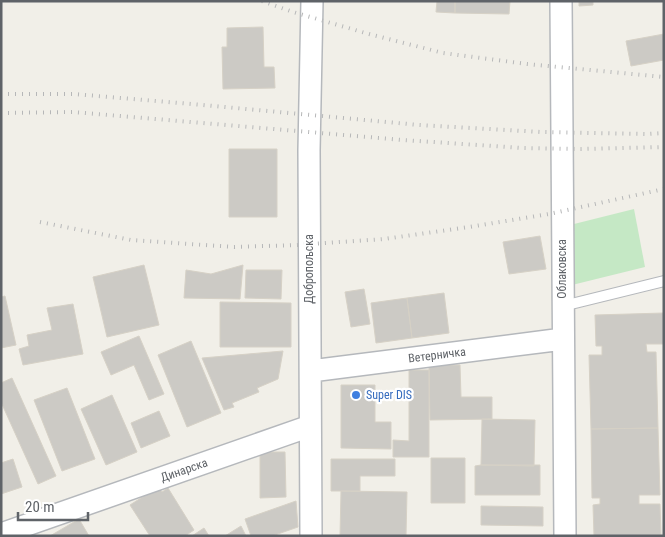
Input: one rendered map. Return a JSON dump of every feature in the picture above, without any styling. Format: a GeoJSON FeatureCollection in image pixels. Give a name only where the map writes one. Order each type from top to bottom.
{"type":"FeatureCollection","features":[{"type":"Feature","properties":{"kind":"street","name":"Добропољска"},"geometry":{"type":"LineString","coordinates":[[311,536],[309,150],[312,1]]}},
{"type":"Feature","properties":{"kind":"street","name":"Облаковска"},"geometry":{"type":"LineString","coordinates":[[561,1],[565,536]]}},
{"type":"Feature","properties":{"kind":"street","name":"Ветерничка"},"geometry":{"type":"LineString","coordinates":[[311,371],[563,339]]}},
{"type":"Feature","properties":{"kind":"street","name":"Динарска"},"geometry":{"type":"LineString","coordinates":[[1,534],[310,426]]}},
{"type":"Feature","properties":{"kind":"lane"},"geometry":{"type":"LineString","coordinates":[[563,306],[664,282]]}},
{"type":"Feature","properties":{"kind":"green space"},"geometry":{"type":"Polygon","coordinates":[[[634,209],[645,267],[572,285],[574,224],[634,209]]]}},
{"type":"Feature","properties":{"kind":"building"},"geometry":{"type":"Polygon","coordinates":[[[437,1],[455,1],[455,13],[436,12],[437,1]]]}},
{"type":"Feature","properties":{"kind":"building"},"geometry":{"type":"Polygon","coordinates":[[[455,1],[510,1],[509,14],[455,13],[455,1]]]}},
{"type":"Feature","properties":{"kind":"building"},"geometry":{"type":"Polygon","coordinates":[[[579,1],[593,1],[593,5],[579,6],[579,1]]]}},
{"type":"Feature","properties":{"kind":"building"},"geometry":{"type":"Polygon","coordinates":[[[263,27],[264,67],[274,67],[275,88],[223,89],[222,47],[227,47],[227,28],[263,27]]]}},
{"type":"Feature","properties":{"kind":"building"},"geometry":{"type":"Polygon","coordinates":[[[664,34],[664,60],[631,66],[626,41],[664,34]]]}},
{"type":"Feature","properties":{"kind":"building"},"geometry":{"type":"Polygon","coordinates":[[[229,149],[277,149],[277,217],[229,217],[229,149]]]}},
{"type":"Feature","properties":{"kind":"building"},"geometry":{"type":"Polygon","coordinates":[[[540,236],[546,269],[509,274],[503,242],[540,236]]]}},
{"type":"Feature","properties":{"kind":"building"},"geometry":{"type":"Polygon","coordinates":[[[144,265],[159,325],[107,337],[93,277],[144,265]]]}},
{"type":"Feature","properties":{"kind":"building"},"geometry":{"type":"Polygon","coordinates":[[[243,265],[240,299],[184,298],[186,270],[211,274],[243,265]]]}},
{"type":"Feature","properties":{"kind":"building"},"geometry":{"type":"Polygon","coordinates":[[[246,270],[282,270],[281,299],[245,298],[246,270]]]}},
{"type":"Feature","properties":{"kind":"building"},"geometry":{"type":"Polygon","coordinates":[[[364,289],[370,324],[351,327],[345,292],[364,289]]]}},
{"type":"Feature","properties":{"kind":"building"},"geometry":{"type":"Polygon","coordinates":[[[444,293],[449,333],[412,338],[407,298],[444,293]]]}},
{"type":"Feature","properties":{"kind":"building"},"geometry":{"type":"Polygon","coordinates":[[[5,296],[16,345],[1,348],[1,297],[5,296]]]}},
{"type":"Feature","properties":{"kind":"building"},"geometry":{"type":"Polygon","coordinates":[[[407,298],[412,338],[376,343],[371,303],[407,298]]]}},
{"type":"Feature","properties":{"kind":"building"},"geometry":{"type":"Polygon","coordinates":[[[220,302],[291,303],[291,347],[220,347],[220,302]]]}},
{"type":"Feature","properties":{"kind":"building"},"geometry":{"type":"Polygon","coordinates":[[[73,304],[83,354],[23,365],[19,349],[29,346],[27,335],[52,330],[47,308],[73,304]]]}},
{"type":"Feature","properties":{"kind":"building"},"geometry":{"type":"Polygon","coordinates":[[[664,313],[664,344],[646,344],[647,352],[656,352],[658,428],[591,429],[589,355],[602,355],[602,346],[596,346],[595,315],[664,313]]]}},
{"type":"Feature","properties":{"kind":"building"},"geometry":{"type":"Polygon","coordinates":[[[139,336],[164,394],[149,400],[134,365],[111,375],[101,352],[139,336]]]}},
{"type":"Feature","properties":{"kind":"building"},"geometry":{"type":"Polygon","coordinates":[[[191,341],[221,413],[187,427],[158,355],[191,341]]]}},
{"type":"Feature","properties":{"kind":"building"},"geometry":{"type":"Polygon","coordinates":[[[283,351],[278,379],[257,388],[259,392],[232,403],[234,407],[224,410],[202,358],[283,351]]]}},
{"type":"Feature","properties":{"kind":"building"},"geometry":{"type":"Polygon","coordinates":[[[429,365],[460,365],[461,397],[492,397],[492,419],[430,420],[429,365]]]}},
{"type":"Feature","properties":{"kind":"building"},"geometry":{"type":"Polygon","coordinates":[[[409,370],[429,370],[429,457],[393,457],[393,440],[409,441],[409,370]]]}},
{"type":"Feature","properties":{"kind":"building"},"geometry":{"type":"Polygon","coordinates":[[[12,378],[56,476],[38,484],[1,402],[1,383],[12,378]]]}},
{"type":"Feature","properties":{"kind":"building"},"geometry":{"type":"Polygon","coordinates":[[[341,385],[375,385],[375,422],[391,422],[391,449],[341,448],[341,385]]]}},
{"type":"Feature","properties":{"kind":"building"},"geometry":{"type":"Polygon","coordinates":[[[67,388],[95,459],[62,471],[34,400],[67,388]]]}},
{"type":"Feature","properties":{"kind":"building"},"geometry":{"type":"Polygon","coordinates":[[[112,395],[137,452],[106,465],[81,409],[112,395]]]}},
{"type":"Feature","properties":{"kind":"building"},"geometry":{"type":"Polygon","coordinates":[[[159,411],[170,436],[141,448],[131,423],[159,411]]]}},
{"type":"Feature","properties":{"kind":"building"},"geometry":{"type":"Polygon","coordinates":[[[482,419],[535,420],[534,466],[481,465],[482,419]]]}},
{"type":"Feature","properties":{"kind":"building"},"geometry":{"type":"Polygon","coordinates":[[[658,428],[660,495],[639,495],[639,504],[660,504],[661,535],[594,536],[593,505],[600,504],[600,498],[592,498],[591,429],[658,428]]]}},
{"type":"Feature","properties":{"kind":"building"},"geometry":{"type":"Polygon","coordinates":[[[260,452],[285,452],[286,497],[260,498],[260,452]]]}},
{"type":"Feature","properties":{"kind":"building"},"geometry":{"type":"Polygon","coordinates":[[[431,458],[465,458],[465,503],[431,503],[431,458]]]}},
{"type":"Feature","properties":{"kind":"building"},"geometry":{"type":"Polygon","coordinates":[[[13,459],[22,487],[1,494],[1,463],[13,459]]]}},
{"type":"Feature","properties":{"kind":"building"},"geometry":{"type":"Polygon","coordinates":[[[331,459],[395,459],[395,476],[360,476],[360,491],[331,491],[331,459]]]}},
{"type":"Feature","properties":{"kind":"building"},"geometry":{"type":"Polygon","coordinates":[[[540,465],[540,495],[475,495],[475,466],[540,465]]]}},
{"type":"Feature","properties":{"kind":"building"},"geometry":{"type":"Polygon","coordinates":[[[158,487],[162,492],[168,488],[194,530],[185,536],[150,536],[130,505],[158,487]]]}},
{"type":"Feature","properties":{"kind":"building"},"geometry":{"type":"Polygon","coordinates":[[[341,491],[407,492],[406,536],[340,536],[341,491]]]}},
{"type":"Feature","properties":{"kind":"building"},"geometry":{"type":"Polygon","coordinates":[[[296,501],[298,527],[272,536],[251,536],[245,519],[296,501]]]}},
{"type":"Feature","properties":{"kind":"building"},"geometry":{"type":"Polygon","coordinates":[[[481,506],[543,507],[543,526],[481,525],[481,506]]]}},
{"type":"Feature","properties":{"kind":"building"},"geometry":{"type":"Polygon","coordinates":[[[79,519],[89,536],[50,536],[79,519]]]}},
{"type":"Feature","properties":{"kind":"building"},"geometry":{"type":"Polygon","coordinates":[[[241,526],[246,536],[225,536],[241,526]]]}},
{"type":"Feature","properties":{"kind":"building"},"geometry":{"type":"Polygon","coordinates":[[[204,528],[209,536],[192,536],[204,528]]]}},
{"type":"Feature","properties":{"kind":"railway"},"geometry":{"type":"LineString","coordinates":[[262,1],[369,34],[443,53],[527,64],[664,77]]}},
{"type":"Feature","properties":{"kind":"railway"},"geometry":{"type":"LineString","coordinates":[[1,94],[74,94],[419,125],[541,132],[664,133]]}},
{"type":"Feature","properties":{"kind":"railway"},"geometry":{"type":"LineString","coordinates":[[1,113],[73,112],[403,140],[523,148],[664,147]]}},
{"type":"Feature","properties":{"kind":"railway"},"geometry":{"type":"LineString","coordinates":[[40,222],[131,240],[234,247],[297,245],[384,239],[469,227],[549,214],[664,189]]}},
{"type":"Feature","properties":{"kind":"place","name":"Super DIS"},"geometry":{"type":"Point","coordinates":[356,395]}}]}
